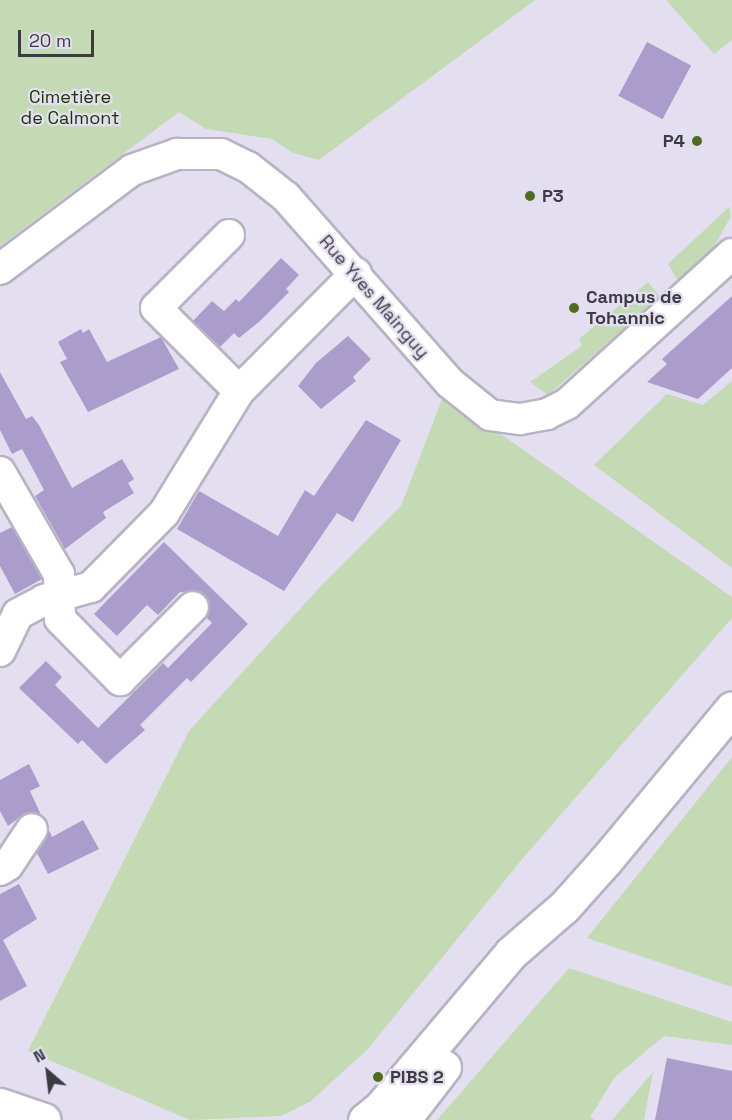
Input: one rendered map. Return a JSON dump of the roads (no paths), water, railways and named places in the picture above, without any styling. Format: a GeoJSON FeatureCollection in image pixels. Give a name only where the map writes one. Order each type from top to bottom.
{"type":"FeatureCollection","features":[{"type":"Feature","properties":{"kind":"main road"},"geometry":{"type":"LineString","coordinates":[[365,1120],[426,1056],[511,953],[564,907],[732,708]]}},
{"type":"Feature","properties":{"kind":"main road"},"geometry":{"type":"LineString","coordinates":[[403,1120],[533,958],[564,907]]}},
{"type":"Feature","properties":{"kind":"main road"},"geometry":{"type":"LineString","coordinates":[[0,1105],[21,1120]]}},
{"type":"Feature","properties":{"kind":"main road"},"geometry":{"type":"LineString","coordinates":[[0,1105],[44,1120]]}},
{"type":"Feature","properties":{"kind":"street","name":"Rue Yves Mainguy"},"geometry":{"type":"LineString","coordinates":[[0,269],[132,170],[193,151],[221,154],[262,176],[356,273],[450,383],[490,415],[520,419],[547,414],[567,404],[732,254]]}},
{"type":"Feature","properties":{"kind":"street"},"geometry":{"type":"LineString","coordinates":[[229,235],[156,308],[239,391]]}},
{"type":"Feature","properties":{"kind":"street"},"geometry":{"type":"LineString","coordinates":[[0,651],[18,614],[61,594],[91,587],[164,513],[239,391],[356,273]]}},
{"type":"Feature","properties":{"kind":"street"},"geometry":{"type":"LineString","coordinates":[[4,490],[59,574],[60,619],[120,680],[193,607]]}},
{"type":"Feature","properties":{"kind":"street"},"geometry":{"type":"LineString","coordinates":[[0,870],[8,865],[32,830]]}},
{"type":"Feature","properties":{"kind":"place","name":"P4"},"geometry":{"type":"Point","coordinates":[697,141]}},
{"type":"Feature","properties":{"kind":"place","name":"P3"},"geometry":{"type":"Point","coordinates":[530,196]}},
{"type":"Feature","properties":{"kind":"place","name":"Campus de Tohannic"},"geometry":{"type":"Point","coordinates":[574,308]}},
{"type":"Feature","properties":{"kind":"place","name":"PIBS 2"},"geometry":{"type":"Point","coordinates":[378,1077]}},
{"type":"Feature","properties":{"kind":"park label","name":"Cimetière de Calmont"},"geometry":{"type":"Point","coordinates":[70,108]}}]}
